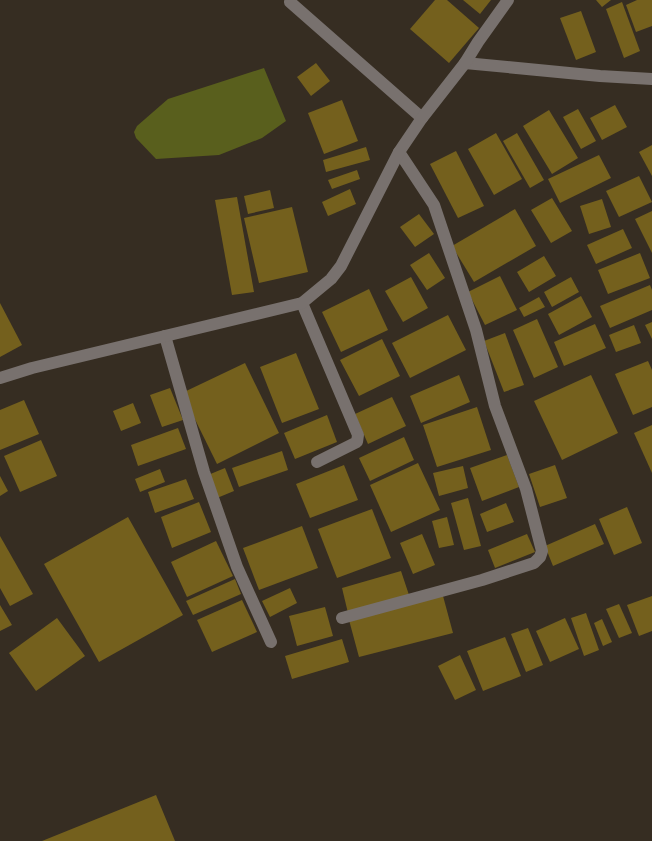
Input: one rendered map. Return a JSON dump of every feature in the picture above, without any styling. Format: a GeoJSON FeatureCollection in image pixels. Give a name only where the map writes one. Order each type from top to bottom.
{"type":"FeatureCollection","features":[{"type":"Feature","properties":{"kind":"street"},"geometry":{"type":"LineString","coordinates":[[0,378],[32,368],[302,303],[331,279],[341,266],[399,152],[422,118],[465,63],[508,0]]}},
{"type":"Feature","properties":{"kind":"street"},"geometry":{"type":"LineString","coordinates":[[290,2],[422,118]]}},
{"type":"Feature","properties":{"kind":"street"},"geometry":{"type":"LineString","coordinates":[[465,63],[652,79]]}},
{"type":"Feature","properties":{"kind":"street"},"geometry":{"type":"LineString","coordinates":[[342,618],[482,580],[534,563],[540,557],[542,551],[526,489],[495,406],[476,330],[434,205],[399,152]]}},
{"type":"Feature","properties":{"kind":"street"},"geometry":{"type":"LineString","coordinates":[[302,303],[358,435],[357,442],[317,462]]}},
{"type":"Feature","properties":{"kind":"street"},"geometry":{"type":"LineString","coordinates":[[165,336],[204,472],[237,567],[271,642]]}},
{"type":"Feature","properties":{"kind":"shaded area"},"geometry":{"type":"Polygon","coordinates":[[[264,68],[286,121],[262,138],[219,155],[156,159],[136,138],[134,132],[137,126],[168,99],[264,68]]]}},
{"type":"Feature","properties":{"kind":"building"},"geometry":{"type":"Polygon","coordinates":[[[435,0],[447,0],[479,28],[449,63],[410,29],[435,0]]]}},
{"type":"Feature","properties":{"kind":"building"},"geometry":{"type":"Polygon","coordinates":[[[463,0],[491,0],[480,14],[463,0]]]}},
{"type":"Feature","properties":{"kind":"building"},"geometry":{"type":"Polygon","coordinates":[[[596,0],[611,0],[602,7],[596,0]]]}},
{"type":"Feature","properties":{"kind":"building"},"geometry":{"type":"Polygon","coordinates":[[[637,0],[652,0],[652,26],[636,32],[626,5],[637,0]]]}},
{"type":"Feature","properties":{"kind":"building"},"geometry":{"type":"Polygon","coordinates":[[[622,2],[640,51],[624,58],[606,9],[622,2]]]}},
{"type":"Feature","properties":{"kind":"building"},"geometry":{"type":"Polygon","coordinates":[[[581,11],[596,52],[576,60],[560,18],[581,11]]]}},
{"type":"Feature","properties":{"kind":"building"},"geometry":{"type":"Polygon","coordinates":[[[316,63],[330,81],[311,96],[297,77],[316,63]]]}},
{"type":"Feature","properties":{"kind":"building"},"geometry":{"type":"Polygon","coordinates":[[[342,100],[358,141],[324,154],[308,113],[342,100]]]}},
{"type":"Feature","properties":{"kind":"building"},"geometry":{"type":"Polygon","coordinates":[[[615,105],[627,127],[602,140],[590,118],[615,105]]]}},
{"type":"Feature","properties":{"kind":"building"},"geometry":{"type":"Polygon","coordinates":[[[578,109],[596,141],[581,149],[563,117],[578,109]]]}},
{"type":"Feature","properties":{"kind":"building"},"geometry":{"type":"Polygon","coordinates":[[[549,110],[578,158],[552,174],[523,126],[549,110]]]}},
{"type":"Feature","properties":{"kind":"building"},"geometry":{"type":"Polygon","coordinates":[[[496,133],[522,179],[494,195],[468,149],[496,133]]]}},
{"type":"Feature","properties":{"kind":"building"},"geometry":{"type":"Polygon","coordinates":[[[517,133],[544,180],[530,188],[503,141],[517,133]]]}},
{"type":"Feature","properties":{"kind":"building"},"geometry":{"type":"Polygon","coordinates":[[[652,145],[652,176],[639,152],[652,145]]]}},
{"type":"Feature","properties":{"kind":"building"},"geometry":{"type":"Polygon","coordinates":[[[366,147],[370,160],[326,172],[323,160],[366,147]]]}},
{"type":"Feature","properties":{"kind":"building"},"geometry":{"type":"Polygon","coordinates":[[[456,151],[484,206],[458,218],[430,164],[456,151]]]}},
{"type":"Feature","properties":{"kind":"building"},"geometry":{"type":"Polygon","coordinates":[[[599,155],[611,178],[560,203],[548,179],[599,155]]]}},
{"type":"Feature","properties":{"kind":"building"},"geometry":{"type":"Polygon","coordinates":[[[357,170],[360,179],[332,189],[328,180],[357,170]]]}},
{"type":"Feature","properties":{"kind":"building"},"geometry":{"type":"Polygon","coordinates":[[[639,176],[652,202],[619,217],[606,191],[639,176]]]}},
{"type":"Feature","properties":{"kind":"building"},"geometry":{"type":"Polygon","coordinates":[[[350,189],[356,204],[328,216],[322,202],[350,189]]]}},
{"type":"Feature","properties":{"kind":"building"},"geometry":{"type":"Polygon","coordinates":[[[270,190],[274,208],[248,214],[244,196],[270,190]]]}},
{"type":"Feature","properties":{"kind":"building"},"geometry":{"type":"Polygon","coordinates":[[[237,197],[254,292],[232,295],[215,200],[237,197]]]}},
{"type":"Feature","properties":{"kind":"building"},"geometry":{"type":"Polygon","coordinates":[[[552,198],[572,231],[551,243],[531,210],[552,198]]]}},
{"type":"Feature","properties":{"kind":"building"},"geometry":{"type":"Polygon","coordinates":[[[602,199],[611,227],[589,234],[580,206],[602,199]]]}},
{"type":"Feature","properties":{"kind":"building"},"geometry":{"type":"Polygon","coordinates":[[[292,207],[308,272],[259,283],[244,218],[292,207]]]}},
{"type":"Feature","properties":{"kind":"building"},"geometry":{"type":"Polygon","coordinates":[[[515,209],[536,246],[474,282],[452,246],[515,209]]]}},
{"type":"Feature","properties":{"kind":"building"},"geometry":{"type":"Polygon","coordinates":[[[652,211],[652,253],[635,219],[652,211]]]}},
{"type":"Feature","properties":{"kind":"building"},"geometry":{"type":"Polygon","coordinates":[[[419,214],[434,234],[415,247],[400,227],[419,214]]]}},
{"type":"Feature","properties":{"kind":"building"},"geometry":{"type":"Polygon","coordinates":[[[623,229],[632,248],[596,264],[587,245],[623,229]]]}},
{"type":"Feature","properties":{"kind":"building"},"geometry":{"type":"Polygon","coordinates":[[[429,253],[445,278],[427,290],[410,265],[429,253]]]}},
{"type":"Feature","properties":{"kind":"building"},"geometry":{"type":"Polygon","coordinates":[[[640,253],[650,278],[608,294],[598,270],[640,253]]]}},
{"type":"Feature","properties":{"kind":"building"},"geometry":{"type":"Polygon","coordinates":[[[544,256],[556,276],[529,292],[517,272],[544,256]]]}},
{"type":"Feature","properties":{"kind":"building"},"geometry":{"type":"Polygon","coordinates":[[[500,276],[517,310],[485,325],[468,292],[500,276]]]}},
{"type":"Feature","properties":{"kind":"building"},"geometry":{"type":"Polygon","coordinates":[[[411,277],[428,308],[403,322],[385,291],[411,277]]]}},
{"type":"Feature","properties":{"kind":"building"},"geometry":{"type":"Polygon","coordinates":[[[571,277],[579,292],[552,307],[544,292],[571,277]]]}},
{"type":"Feature","properties":{"kind":"building"},"geometry":{"type":"Polygon","coordinates":[[[650,285],[652,290],[652,310],[610,328],[600,306],[650,285]]]}},
{"type":"Feature","properties":{"kind":"building"},"geometry":{"type":"Polygon","coordinates":[[[369,289],[388,330],[341,352],[322,312],[369,289]]]}},
{"type":"Feature","properties":{"kind":"building"},"geometry":{"type":"Polygon","coordinates":[[[581,296],[592,317],[559,335],[548,314],[581,296]]]}},
{"type":"Feature","properties":{"kind":"building"},"geometry":{"type":"Polygon","coordinates":[[[539,297],[545,307],[524,317],[519,308],[539,297]]]}},
{"type":"Feature","properties":{"kind":"building"},"geometry":{"type":"Polygon","coordinates":[[[0,303],[22,345],[0,357],[0,303]]]}},
{"type":"Feature","properties":{"kind":"building"},"geometry":{"type":"Polygon","coordinates":[[[448,315],[466,350],[410,378],[392,343],[448,315]]]}},
{"type":"Feature","properties":{"kind":"building"},"geometry":{"type":"Polygon","coordinates":[[[537,319],[558,367],[534,378],[513,330],[537,319]]]}},
{"type":"Feature","properties":{"kind":"building"},"geometry":{"type":"Polygon","coordinates":[[[652,322],[652,339],[645,325],[652,322]]]}},
{"type":"Feature","properties":{"kind":"building"},"geometry":{"type":"Polygon","coordinates":[[[595,324],[606,348],[564,366],[554,342],[595,324]]]}},
{"type":"Feature","properties":{"kind":"building"},"geometry":{"type":"Polygon","coordinates":[[[634,325],[641,343],[616,352],[609,335],[634,325]]]}},
{"type":"Feature","properties":{"kind":"building"},"geometry":{"type":"Polygon","coordinates":[[[505,333],[524,385],[504,392],[484,341],[505,333]]]}},
{"type":"Feature","properties":{"kind":"building"},"geometry":{"type":"Polygon","coordinates":[[[382,339],[400,376],[359,396],[340,360],[382,339]]]}},
{"type":"Feature","properties":{"kind":"building"},"geometry":{"type":"Polygon","coordinates":[[[296,353],[319,409],[282,423],[260,367],[296,353]]]}},
{"type":"Feature","properties":{"kind":"building"},"geometry":{"type":"Polygon","coordinates":[[[648,361],[652,370],[652,407],[633,415],[615,374],[648,361]]]}},
{"type":"Feature","properties":{"kind":"building"},"geometry":{"type":"Polygon","coordinates":[[[245,363],[279,433],[217,464],[182,393],[245,363]]]}},
{"type":"Feature","properties":{"kind":"building"},"geometry":{"type":"Polygon","coordinates":[[[459,375],[470,402],[421,423],[410,396],[459,375]]]}},
{"type":"Feature","properties":{"kind":"building"},"geometry":{"type":"Polygon","coordinates":[[[591,375],[618,433],[562,460],[534,401],[591,375]]]}},
{"type":"Feature","properties":{"kind":"building"},"geometry":{"type":"Polygon","coordinates":[[[170,388],[183,420],[162,427],[150,395],[170,388]]]}},
{"type":"Feature","properties":{"kind":"building"},"geometry":{"type":"Polygon","coordinates":[[[392,397],[406,426],[368,444],[355,414],[392,397]]]}},
{"type":"Feature","properties":{"kind":"building"},"geometry":{"type":"Polygon","coordinates":[[[24,400],[39,434],[0,450],[0,410],[24,400]]]}},
{"type":"Feature","properties":{"kind":"building"},"geometry":{"type":"Polygon","coordinates":[[[133,403],[141,423],[121,431],[113,411],[133,403]]]}},
{"type":"Feature","properties":{"kind":"building"},"geometry":{"type":"Polygon","coordinates":[[[477,407],[491,450],[437,467],[423,425],[477,407]]]}},
{"type":"Feature","properties":{"kind":"building"},"geometry":{"type":"Polygon","coordinates":[[[327,415],[337,442],[295,459],[284,433],[327,415]]]}},
{"type":"Feature","properties":{"kind":"building"},"geometry":{"type":"Polygon","coordinates":[[[652,425],[652,473],[634,433],[652,425]]]}},
{"type":"Feature","properties":{"kind":"building"},"geometry":{"type":"Polygon","coordinates":[[[178,428],[186,449],[138,466],[131,445],[178,428]]]}},
{"type":"Feature","properties":{"kind":"building"},"geometry":{"type":"Polygon","coordinates":[[[404,437],[414,460],[370,481],[359,458],[404,437]]]}},
{"type":"Feature","properties":{"kind":"building"},"geometry":{"type":"Polygon","coordinates":[[[41,440],[57,476],[20,492],[4,456],[41,440]]]}},
{"type":"Feature","properties":{"kind":"building"},"geometry":{"type":"Polygon","coordinates":[[[282,451],[288,470],[239,487],[232,468],[282,451]]]}},
{"type":"Feature","properties":{"kind":"building"},"geometry":{"type":"Polygon","coordinates":[[[507,455],[519,487],[482,501],[470,468],[507,455]]]}},
{"type":"Feature","properties":{"kind":"building"},"geometry":{"type":"Polygon","coordinates":[[[418,463],[440,510],[391,532],[370,485],[418,463]]]}},
{"type":"Feature","properties":{"kind":"building"},"geometry":{"type":"Polygon","coordinates":[[[344,465],[358,500],[310,518],[296,484],[344,465]]]}},
{"type":"Feature","properties":{"kind":"building"},"geometry":{"type":"Polygon","coordinates":[[[555,465],[567,498],[540,507],[529,474],[555,465]]]}},
{"type":"Feature","properties":{"kind":"building"},"geometry":{"type":"Polygon","coordinates":[[[463,466],[468,488],[439,496],[433,473],[463,466]]]}},
{"type":"Feature","properties":{"kind":"building"},"geometry":{"type":"Polygon","coordinates":[[[225,468],[234,491],[217,498],[208,475],[225,468]]]}},
{"type":"Feature","properties":{"kind":"building"},"geometry":{"type":"Polygon","coordinates":[[[160,469],[165,482],[140,492],[135,479],[160,469]]]}},
{"type":"Feature","properties":{"kind":"building"},"geometry":{"type":"Polygon","coordinates":[[[0,476],[8,491],[0,496],[0,476]]]}},
{"type":"Feature","properties":{"kind":"building"},"geometry":{"type":"Polygon","coordinates":[[[186,479],[194,499],[155,513],[148,492],[186,479]]]}},
{"type":"Feature","properties":{"kind":"building"},"geometry":{"type":"Polygon","coordinates":[[[468,498],[481,546],[464,550],[451,503],[468,498]]]}},
{"type":"Feature","properties":{"kind":"building"},"geometry":{"type":"Polygon","coordinates":[[[199,502],[211,532],[172,548],[161,517],[199,502]]]}},
{"type":"Feature","properties":{"kind":"building"},"geometry":{"type":"Polygon","coordinates":[[[506,503],[514,522],[487,532],[480,514],[506,503]]]}},
{"type":"Feature","properties":{"kind":"building"},"geometry":{"type":"Polygon","coordinates":[[[627,507],[642,543],[614,555],[599,519],[627,507]]]}},
{"type":"Feature","properties":{"kind":"building"},"geometry":{"type":"Polygon","coordinates":[[[372,509],[391,558],[337,578],[318,529],[372,509]]]}},
{"type":"Feature","properties":{"kind":"building"},"geometry":{"type":"Polygon","coordinates":[[[128,517],[183,615],[99,662],[44,564],[128,517]]]}},
{"type":"Feature","properties":{"kind":"building"},"geometry":{"type":"Polygon","coordinates":[[[447,517],[454,545],[439,548],[432,521],[447,517]]]}},
{"type":"Feature","properties":{"kind":"building"},"geometry":{"type":"Polygon","coordinates":[[[595,524],[604,544],[553,566],[545,546],[595,524]]]}},
{"type":"Feature","properties":{"kind":"building"},"geometry":{"type":"Polygon","coordinates":[[[302,526],[318,568],[259,590],[243,548],[302,526]]]}},
{"type":"Feature","properties":{"kind":"building"},"geometry":{"type":"Polygon","coordinates":[[[422,534],[435,565],[413,574],[400,543],[422,534]]]}},
{"type":"Feature","properties":{"kind":"building"},"geometry":{"type":"Polygon","coordinates":[[[527,534],[535,552],[495,568],[488,550],[527,534]]]}},
{"type":"Feature","properties":{"kind":"building"},"geometry":{"type":"Polygon","coordinates":[[[0,536],[33,594],[10,606],[0,588],[0,536]]]}},
{"type":"Feature","properties":{"kind":"building"},"geometry":{"type":"Polygon","coordinates":[[[216,541],[233,576],[187,597],[171,562],[216,541]]]}},
{"type":"Feature","properties":{"kind":"building"},"geometry":{"type":"Polygon","coordinates":[[[401,571],[409,595],[348,613],[342,588],[401,571]]]}},
{"type":"Feature","properties":{"kind":"building"},"geometry":{"type":"Polygon","coordinates":[[[235,579],[241,594],[193,615],[186,601],[235,579]]]}},
{"type":"Feature","properties":{"kind":"building"},"geometry":{"type":"Polygon","coordinates":[[[290,588],[297,603],[270,617],[262,601],[290,588]]]}},
{"type":"Feature","properties":{"kind":"building"},"geometry":{"type":"Polygon","coordinates":[[[443,596],[453,633],[359,657],[349,620],[443,596]]]}},
{"type":"Feature","properties":{"kind":"building"},"geometry":{"type":"Polygon","coordinates":[[[652,596],[652,631],[639,636],[627,605],[652,596]]]}},
{"type":"Feature","properties":{"kind":"building"},"geometry":{"type":"Polygon","coordinates":[[[242,600],[257,632],[212,652],[197,620],[242,600]]]}},
{"type":"Feature","properties":{"kind":"building"},"geometry":{"type":"Polygon","coordinates":[[[619,604],[632,633],[619,638],[606,609],[619,604]]]}},
{"type":"Feature","properties":{"kind":"building"},"geometry":{"type":"Polygon","coordinates":[[[0,605],[12,625],[0,631],[0,605]]]}},
{"type":"Feature","properties":{"kind":"building"},"geometry":{"type":"Polygon","coordinates":[[[325,607],[333,636],[297,646],[289,616],[325,607]]]}},
{"type":"Feature","properties":{"kind":"building"},"geometry":{"type":"Polygon","coordinates":[[[586,613],[599,650],[584,656],[571,618],[586,613]]]}},
{"type":"Feature","properties":{"kind":"building"},"geometry":{"type":"Polygon","coordinates":[[[57,618],[85,656],[36,691],[9,653],[57,618]]]}},
{"type":"Feature","properties":{"kind":"building"},"geometry":{"type":"Polygon","coordinates":[[[565,618],[579,649],[550,662],[536,631],[565,618]]]}},
{"type":"Feature","properties":{"kind":"building"},"geometry":{"type":"Polygon","coordinates":[[[602,619],[612,642],[603,646],[594,623],[602,619]]]}},
{"type":"Feature","properties":{"kind":"building"},"geometry":{"type":"Polygon","coordinates":[[[528,628],[543,665],[526,672],[511,634],[528,628]]]}},
{"type":"Feature","properties":{"kind":"building"},"geometry":{"type":"Polygon","coordinates":[[[505,637],[521,676],[483,691],[467,651],[505,637]]]}},
{"type":"Feature","properties":{"kind":"building"},"geometry":{"type":"Polygon","coordinates":[[[342,639],[349,662],[292,679],[285,656],[342,639]]]}},
{"type":"Feature","properties":{"kind":"building"},"geometry":{"type":"Polygon","coordinates":[[[460,655],[476,690],[455,700],[438,666],[460,655]]]}},
{"type":"Feature","properties":{"kind":"building"},"geometry":{"type":"Polygon","coordinates":[[[156,795],[175,841],[42,841],[156,795]]]}}]}
